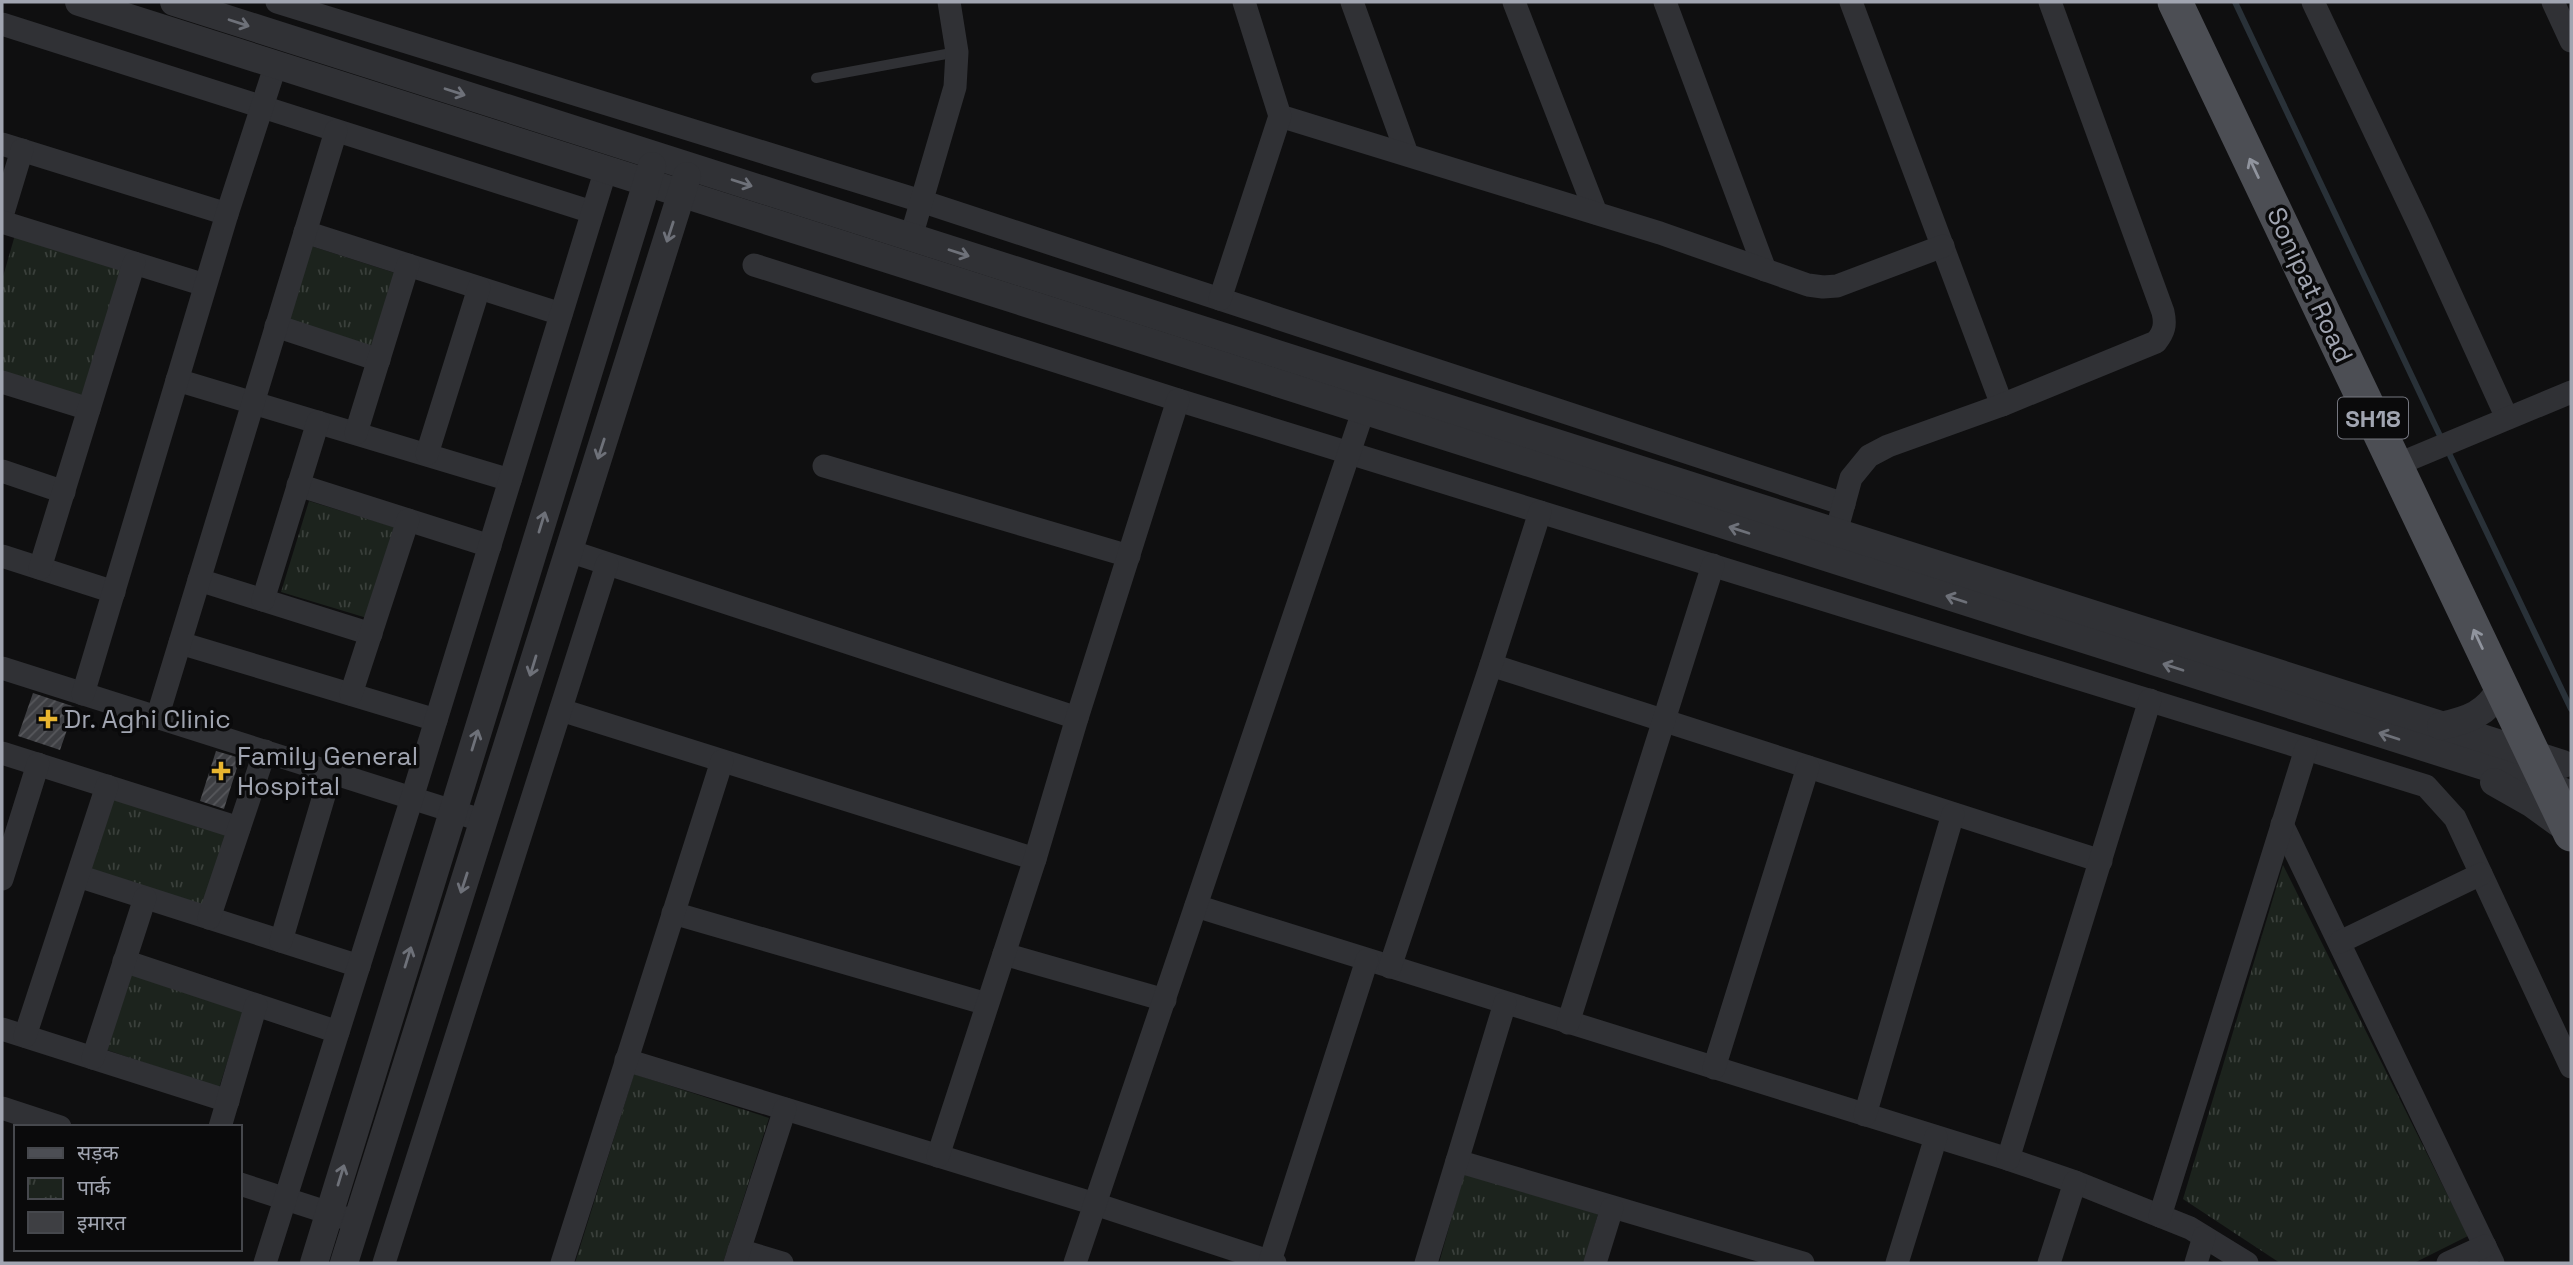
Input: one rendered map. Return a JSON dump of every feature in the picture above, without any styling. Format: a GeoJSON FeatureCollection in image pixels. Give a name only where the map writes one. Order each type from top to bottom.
{"type":"FeatureCollection","features":[{"type":"Feature","properties":{"kind":"main road","name":"Sonipat Road"},"geometry":{"type":"LineString","coordinates":[[2175,2],[2426,452],[2501,688],[2558,776]]}},
{"type":"Feature","properties":{"kind":"main road","name":"Sonipat Road"},"geometry":{"type":"LineString","coordinates":[[2201,2],[2426,452],[2558,776],[2571,833]]}},
{"type":"Feature","properties":{"kind":"street"},"geometry":{"type":"LineString","coordinates":[[79,2],[682,194],[1368,398],[1836,533],[2440,739],[2571,833]]}},
{"type":"Feature","properties":{"kind":"street"},"geometry":{"type":"LineString","coordinates":[[174,2],[911,237],[1368,398],[2558,776]]}},
{"type":"Feature","properties":{"kind":"street"},"geometry":{"type":"LineString","coordinates":[[277,2],[330,10],[1844,504]]}},
{"type":"Feature","properties":{"kind":"street"},"geometry":{"type":"LineString","coordinates":[[911,237],[955,88],[957,52],[949,2]]}},
{"type":"Feature","properties":{"kind":"street"},"geometry":{"type":"LineString","coordinates":[[1220,299],[1280,117],[1244,2]]}},
{"type":"Feature","properties":{"kind":"street"},"geometry":{"type":"LineString","coordinates":[[1352,2],[1407,154]]}},
{"type":"Feature","properties":{"kind":"street"},"geometry":{"type":"LineString","coordinates":[[1514,2],[1596,213]]}},
{"type":"Feature","properties":{"kind":"street"},"geometry":{"type":"LineString","coordinates":[[1664,2],[1765,270]]}},
{"type":"Feature","properties":{"kind":"street"},"geometry":{"type":"LineString","coordinates":[[1851,2],[2002,405]]}},
{"type":"Feature","properties":{"kind":"street"},"geometry":{"type":"LineString","coordinates":[[1836,533],[1852,478],[1869,456],[1888,446],[2002,405],[2156,342],[2163,332],[2165,322],[2050,2]]}},
{"type":"Feature","properties":{"kind":"street"},"geometry":{"type":"LineString","coordinates":[[2313,2],[2507,418]]}},
{"type":"Feature","properties":{"kind":"street"},"geometry":{"type":"LineString","coordinates":[[2553,2],[2571,41]]}},
{"type":"Feature","properties":{"kind":"street"},"geometry":{"type":"LineString","coordinates":[[311,46],[330,10]]}},
{"type":"Feature","properties":{"kind":"street"},"geometry":{"type":"LineString","coordinates":[[2,24],[592,212]]}},
{"type":"Feature","properties":{"kind":"street"},"geometry":{"type":"LineString","coordinates":[[83,694],[205,285],[276,64]]}},
{"type":"Feature","properties":{"kind":"street"},"geometry":{"type":"LineString","coordinates":[[1280,117],[1596,213],[1808,285],[1837,286],[1942,246]]}},
{"type":"Feature","properties":{"kind":"street"},"geometry":{"type":"LineString","coordinates":[[157,718],[336,131]]}},
{"type":"Feature","properties":{"kind":"street"},"geometry":{"type":"LineString","coordinates":[[2,216],[12,147],[227,214]]}},
{"type":"Feature","properties":{"kind":"street"},"geometry":{"type":"LineString","coordinates":[[314,1263],[655,156]]}},
{"type":"Feature","properties":{"kind":"street"},"geometry":{"type":"LineString","coordinates":[[344,1263],[690,167]]}},
{"type":"Feature","properties":{"kind":"street"},"geometry":{"type":"LineString","coordinates":[[265,1263],[606,169]]}},
{"type":"Feature","properties":{"kind":"street"},"geometry":{"type":"LineString","coordinates":[[2,222],[205,285]]}},
{"type":"Feature","properties":{"kind":"street"},"geometry":{"type":"LineString","coordinates":[[305,232],[561,314]]}},
{"type":"Feature","properties":{"kind":"street"},"geometry":{"type":"LineString","coordinates":[[40,568],[134,263]]}},
{"type":"Feature","properties":{"kind":"street"},"geometry":{"type":"LineString","coordinates":[[356,433],[408,265]]}},
{"type":"Feature","properties":{"kind":"street"},"geometry":{"type":"LineString","coordinates":[[754,265],[1178,400],[2426,786],[2455,818],[2571,1066]]}},
{"type":"Feature","properties":{"kind":"street"},"geometry":{"type":"LineString","coordinates":[[427,454],[479,288]]}},
{"type":"Feature","properties":{"kind":"street"},"geometry":{"type":"LineString","coordinates":[[276,326],[379,360]]}},
{"type":"Feature","properties":{"kind":"street"},"geometry":{"type":"LineString","coordinates":[[177,380],[510,480]]}},
{"type":"Feature","properties":{"kind":"street"},"geometry":{"type":"LineString","coordinates":[[2,382],[89,409]]}},
{"type":"Feature","properties":{"kind":"street"},"geometry":{"type":"LineString","coordinates":[[2426,452],[2571,392]]}},
{"type":"Feature","properties":{"kind":"street"},"geometry":{"type":"LineString","coordinates":[[1075,1263],[1368,398]]}},
{"type":"Feature","properties":{"kind":"street"},"geometry":{"type":"LineString","coordinates":[[937,1156],[1035,859],[1178,400]]}},
{"type":"Feature","properties":{"kind":"street"},"geometry":{"type":"LineString","coordinates":[[263,600],[317,422]]}},
{"type":"Feature","properties":{"kind":"street"},"geometry":{"type":"LineString","coordinates":[[824,466],[1129,556]]}},
{"type":"Feature","properties":{"kind":"street"},"geometry":{"type":"LineString","coordinates":[[2,471],[64,492]]}},
{"type":"Feature","properties":{"kind":"street"},"geometry":{"type":"LineString","coordinates":[[298,485],[490,546]]}},
{"type":"Feature","properties":{"kind":"street"},"geometry":{"type":"LineString","coordinates":[[1390,967],[1540,512]]}},
{"type":"Feature","properties":{"kind":"street"},"geometry":{"type":"LineString","coordinates":[[351,694],[408,520]]}},
{"type":"Feature","properties":{"kind":"street"},"geometry":{"type":"LineString","coordinates":[[569,551],[1077,718]]}},
{"type":"Feature","properties":{"kind":"street"},"geometry":{"type":"LineString","coordinates":[[2,556],[114,592]]}},
{"type":"Feature","properties":{"kind":"street"},"geometry":{"type":"LineString","coordinates":[[384,1263],[607,564]]}},
{"type":"Feature","properties":{"kind":"street"},"geometry":{"type":"LineString","coordinates":[[1569,1023],[1713,565]]}},
{"type":"Feature","properties":{"kind":"street"},"geometry":{"type":"LineString","coordinates":[[199,580],[371,634]]}},
{"type":"Feature","properties":{"kind":"street"},"geometry":{"type":"LineString","coordinates":[[180,643],[436,720]]}},
{"type":"Feature","properties":{"kind":"street"},"geometry":{"type":"LineString","coordinates":[[1491,665],[2101,861]]}},
{"type":"Feature","properties":{"kind":"street"},"geometry":{"type":"LineString","coordinates":[[2,668],[484,821]]}},
{"type":"Feature","properties":{"kind":"street"},"geometry":{"type":"LineString","coordinates":[[2426,786],[2440,739],[2493,703],[2501,688]]}},
{"type":"Feature","properties":{"kind":"street"},"geometry":{"type":"LineString","coordinates":[[2008,1159],[2150,701]]}},
{"type":"Feature","properties":{"kind":"street"},"geometry":{"type":"LineString","coordinates":[[561,710],[1035,859]]}},
{"type":"Feature","properties":{"kind":"street"},"geometry":{"type":"LineString","coordinates":[[2160,1216],[2306,748]]}},
{"type":"Feature","properties":{"kind":"street"},"geometry":{"type":"LineString","coordinates":[[209,918],[265,751]]}},
{"type":"Feature","properties":{"kind":"street"},"geometry":{"type":"LineString","coordinates":[[2,753],[239,828]]}},
{"type":"Feature","properties":{"kind":"street"},"geometry":{"type":"LineString","coordinates":[[562,1263],[722,761]]}},
{"type":"Feature","properties":{"kind":"street"},"geometry":{"type":"LineString","coordinates":[[2,878],[38,764]]}},
{"type":"Feature","properties":{"kind":"street"},"geometry":{"type":"LineString","coordinates":[[1714,1068],[1808,767]]}},
{"type":"Feature","properties":{"kind":"street"},"geometry":{"type":"LineString","coordinates":[[281,941],[331,772]]}},
{"type":"Feature","properties":{"kind":"street"},"geometry":{"type":"LineString","coordinates":[[25,1036],[107,786]]}},
{"type":"Feature","properties":{"kind":"street"},"geometry":{"type":"LineString","coordinates":[[1865,1115],[1953,814]]}},
{"type":"Feature","properties":{"kind":"street"},"geometry":{"type":"LineString","coordinates":[[2282,824],[2489,1254],[2448,1263]]}},
{"type":"Feature","properties":{"kind":"street"},"geometry":{"type":"LineString","coordinates":[[2340,942],[2481,874]]}},
{"type":"Feature","properties":{"kind":"street"},"geometry":{"type":"LineString","coordinates":[[78,876],[359,966]]}},
{"type":"Feature","properties":{"kind":"street"},"geometry":{"type":"LineString","coordinates":[[93,1058],[145,898]]}},
{"type":"Feature","properties":{"kind":"street"},"geometry":{"type":"LineString","coordinates":[[1196,906],[2008,1159],[2075,1182],[2190,1228],[2247,1263]]}},
{"type":"Feature","properties":{"kind":"street"},"geometry":{"type":"LineString","coordinates":[[673,913],[988,1004]]}},
{"type":"Feature","properties":{"kind":"street"},"geometry":{"type":"LineString","coordinates":[[1004,954],[1164,1000]]}},
{"type":"Feature","properties":{"kind":"street"},"geometry":{"type":"LineString","coordinates":[[626,1060],[1095,1204],[1273,1262],[1367,960]]}},
{"type":"Feature","properties":{"kind":"street"},"geometry":{"type":"LineString","coordinates":[[124,961],[338,1032]]}},
{"type":"Feature","properties":{"kind":"street"},"geometry":{"type":"LineString","coordinates":[[1426,1263],[1505,1003]]}},
{"type":"Feature","properties":{"kind":"street"},"geometry":{"type":"LineString","coordinates":[[221,1125],[256,1005]]}},
{"type":"Feature","properties":{"kind":"street"},"geometry":{"type":"LineString","coordinates":[[2,1029],[228,1101]]}},
{"type":"Feature","properties":{"kind":"street"},"geometry":{"type":"LineString","coordinates":[[2,1108],[54,1125]]}},
{"type":"Feature","properties":{"kind":"street"},"geometry":{"type":"LineString","coordinates":[[782,1263],[737,1256],[785,1109]]}},
{"type":"Feature","properties":{"kind":"street"},"geometry":{"type":"LineString","coordinates":[[1897,1263],[1936,1137]]}},
{"type":"Feature","properties":{"kind":"street"},"geometry":{"type":"LineString","coordinates":[[1457,1161],[1612,1208],[1752,1256],[1803,1263]]}},
{"type":"Feature","properties":{"kind":"street"},"geometry":{"type":"LineString","coordinates":[[2049,1263],[2075,1182]]}},
{"type":"Feature","properties":{"kind":"street"},"geometry":{"type":"LineString","coordinates":[[242,1185],[357,1222]]}},
{"type":"Feature","properties":{"kind":"street"},"geometry":{"type":"LineString","coordinates":[[1595,1263],[1612,1208]]}},
{"type":"Feature","properties":{"kind":"street"},"geometry":{"type":"LineString","coordinates":[[2196,1263],[2204,1237]]}},
{"type":"Feature","properties":{"kind":"lane"},"geometry":{"type":"LineString","coordinates":[[816,78],[957,52]]}},
{"type":"Feature","properties":{"kind":"green space"},"geometry":{"type":"Polygon","coordinates":[[[15,235],[122,268],[83,397],[2,372],[2,280],[15,235]]]}},
{"type":"Feature","properties":{"kind":"green space"},"geometry":{"type":"Polygon","coordinates":[[[311,246],[395,273],[371,347],[287,320],[311,246]]]}},
{"type":"Feature","properties":{"kind":"green space"},"geometry":{"type":"Polygon","coordinates":[[[309,501],[394,527],[367,618],[281,592],[309,501]]]}},
{"type":"Feature","properties":{"kind":"green space"},"geometry":{"type":"Polygon","coordinates":[[[111,795],[227,833],[203,905],[88,868],[111,795]]]}},
{"type":"Feature","properties":{"kind":"green space"},"geometry":{"type":"Polygon","coordinates":[[[2283,865],[2468,1236],[2414,1263],[2280,1263],[2183,1199],[2283,865]]]}},
{"type":"Feature","properties":{"kind":"green space"},"geometry":{"type":"Polygon","coordinates":[[[129,971],[244,1009],[219,1088],[104,1049],[129,971]]]}},
{"type":"Feature","properties":{"kind":"green space"},"geometry":{"type":"Polygon","coordinates":[[[634,1074],[769,1118],[723,1263],[575,1263],[634,1074]]]}},
{"type":"Feature","properties":{"kind":"green space"},"geometry":{"type":"Polygon","coordinates":[[[1464,1174],[1598,1214],[1584,1263],[1439,1263],[1464,1174]]]}},
{"type":"Feature","properties":{"kind":"building"},"geometry":{"type":"Polygon","coordinates":[[[33,693],[75,707],[60,750],[18,736],[33,693]]]}},
{"type":"Feature","properties":{"kind":"building"},"geometry":{"type":"Polygon","coordinates":[[[216,751],[240,758],[224,809],[200,801],[216,751]]]}},
{"type":"Feature","properties":{"kind":"waterway"},"geometry":{"type":"LineString","coordinates":[[2235,2],[2442,440]]}},
{"type":"Feature","properties":{"kind":"waterway"},"geometry":{"type":"LineString","coordinates":[[2447,449],[2571,709]]}},
{"type":"Feature","properties":{"kind":"place","name":"Dr. Aghi Clinic"},"geometry":{"type":"Point","coordinates":[48,719]}},
{"type":"Feature","properties":{"kind":"place","name":"Family General Hospital"},"geometry":{"type":"Point","coordinates":[221,771]}}]}
